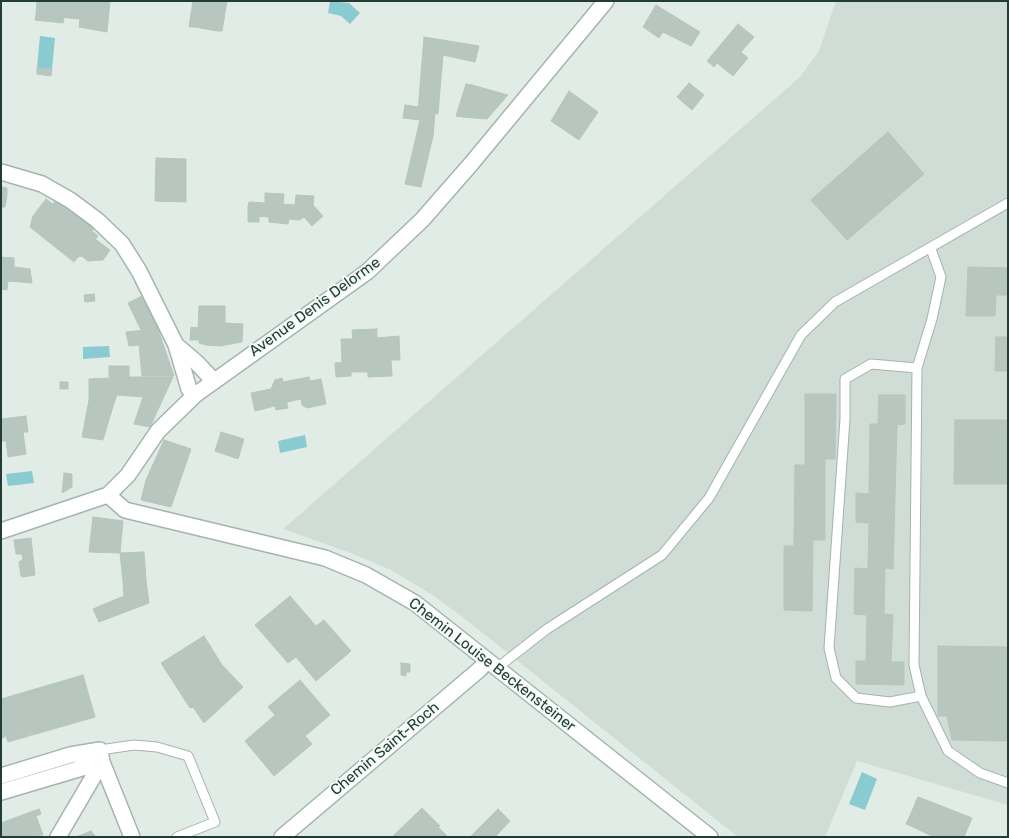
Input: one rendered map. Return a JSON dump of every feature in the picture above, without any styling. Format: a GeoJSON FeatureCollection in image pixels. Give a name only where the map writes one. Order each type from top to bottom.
{"type":"FeatureCollection","features":[{"type":"Feature","properties":{"kind":"street","name":"Avenue Denis Delorme"},"geometry":{"type":"LineString","coordinates":[[1,531],[108,495],[128,475],[158,431],[194,395],[368,272],[422,220],[606,1]]}},
{"type":"Feature","properties":{"kind":"street"},"geometry":{"type":"LineString","coordinates":[[1,172],[42,184],[70,200],[97,220],[122,244],[139,271],[176,345],[189,389],[194,395]]}},
{"type":"Feature","properties":{"kind":"street"},"geometry":{"type":"LineString","coordinates":[[176,345],[213,380]]}},
{"type":"Feature","properties":{"kind":"street","name":"Chemin Louise Beckensteiner"},"geometry":{"type":"LineString","coordinates":[[108,495],[126,510],[326,558],[361,572],[415,602],[710,837]]}},
{"type":"Feature","properties":{"kind":"street","name":"Chemin Saint-Roch"},"geometry":{"type":"LineString","coordinates":[[282,837],[480,670],[492,664]]}},
{"type":"Feature","properties":{"kind":"street"},"geometry":{"type":"LineString","coordinates":[[1,776],[70,756],[101,756]]}},
{"type":"Feature","properties":{"kind":"street"},"geometry":{"type":"LineString","coordinates":[[1,792],[101,756]]}},
{"type":"Feature","properties":{"kind":"street"},"geometry":{"type":"LineString","coordinates":[[58,837],[84,795],[101,756]]}},
{"type":"Feature","properties":{"kind":"street"},"geometry":{"type":"LineString","coordinates":[[101,756],[132,837]]}},
{"type":"Feature","properties":{"kind":"lane"},"geometry":{"type":"LineString","coordinates":[[492,664],[662,555],[709,498],[801,335],[835,302],[931,249],[1008,203]]}},
{"type":"Feature","properties":{"kind":"lane"},"geometry":{"type":"LineString","coordinates":[[931,249],[941,277],[932,319],[917,368],[914,665],[920,696],[948,751],[980,773],[1008,783]]}},
{"type":"Feature","properties":{"kind":"lane"},"geometry":{"type":"LineString","coordinates":[[917,368],[871,364],[845,379],[845,419],[829,648],[836,678],[856,698],[890,702],[920,696]]}},
{"type":"Feature","properties":{"kind":"lane"},"geometry":{"type":"LineString","coordinates":[[101,756],[134,745],[150,746],[188,756],[215,822],[177,837]]}},
{"type":"Feature","properties":{"kind":"shaded area"},"geometry":{"type":"Polygon","coordinates":[[[836,1],[1008,1],[1008,805],[857,761],[825,837],[738,837],[464,618],[431,594],[391,570],[351,553],[283,529],[800,77],[819,51],[836,1]]]}},
{"type":"Feature","properties":{"kind":"water"},"geometry":{"type":"Polygon","coordinates":[[[330,1],[349,3],[360,13],[350,24],[341,16],[328,13],[330,1]]]}},
{"type":"Feature","properties":{"kind":"water"},"geometry":{"type":"Polygon","coordinates":[[[40,36],[55,38],[52,69],[37,68],[40,36]]]}},
{"type":"Feature","properties":{"kind":"water"},"geometry":{"type":"Polygon","coordinates":[[[109,346],[110,357],[83,359],[83,347],[109,346]]]}},
{"type":"Feature","properties":{"kind":"water"},"geometry":{"type":"Polygon","coordinates":[[[305,435],[307,447],[280,453],[278,441],[305,435]]]}},
{"type":"Feature","properties":{"kind":"water"},"geometry":{"type":"Polygon","coordinates":[[[32,471],[34,483],[8,486],[6,474],[32,471]]]}},
{"type":"Feature","properties":{"kind":"water"},"geometry":{"type":"Polygon","coordinates":[[[862,772],[877,779],[865,810],[849,804],[862,772]]]}},
{"type":"Feature","properties":{"kind":"building"},"geometry":{"type":"Polygon","coordinates":[[[37,1],[110,1],[107,32],[79,27],[80,19],[36,15],[37,1]]]}},
{"type":"Feature","properties":{"kind":"building"},"geometry":{"type":"Polygon","coordinates":[[[193,1],[198,1],[195,27],[189,27],[193,1]]]}},
{"type":"Feature","properties":{"kind":"building"},"geometry":{"type":"Polygon","coordinates":[[[198,1],[221,1],[217,31],[195,27],[198,1]]]}},
{"type":"Feature","properties":{"kind":"building"},"geometry":{"type":"Polygon","coordinates":[[[221,1],[227,1],[222,31],[217,31],[221,1]]]}},
{"type":"Feature","properties":{"kind":"building"},"geometry":{"type":"Polygon","coordinates":[[[656,5],[700,32],[691,46],[663,32],[659,38],[643,27],[656,5]]]}},
{"type":"Feature","properties":{"kind":"building"},"geometry":{"type":"Polygon","coordinates":[[[36,15],[64,18],[63,23],[35,20],[36,15]]]}},
{"type":"Feature","properties":{"kind":"building"},"geometry":{"type":"Polygon","coordinates":[[[738,24],[754,37],[741,52],[748,58],[733,76],[717,63],[714,67],[707,61],[738,24]]]}},
{"type":"Feature","properties":{"kind":"building"},"geometry":{"type":"Polygon","coordinates":[[[424,37],[479,46],[475,62],[443,55],[438,114],[418,111],[424,37]]]}},
{"type":"Feature","properties":{"kind":"building"},"geometry":{"type":"Polygon","coordinates":[[[37,68],[52,69],[51,76],[37,74],[37,68]]]}},
{"type":"Feature","properties":{"kind":"building"},"geometry":{"type":"Polygon","coordinates":[[[689,83],[704,95],[692,110],[677,97],[689,83]]]}},
{"type":"Feature","properties":{"kind":"building"},"geometry":{"type":"Polygon","coordinates":[[[466,84],[472,85],[463,117],[456,116],[466,84]]]}},
{"type":"Feature","properties":{"kind":"building"},"geometry":{"type":"Polygon","coordinates":[[[472,85],[508,95],[487,119],[463,117],[472,85]]]}},
{"type":"Feature","properties":{"kind":"building"},"geometry":{"type":"Polygon","coordinates":[[[569,91],[598,112],[579,140],[551,121],[569,91]]]}},
{"type":"Feature","properties":{"kind":"building"},"geometry":{"type":"Polygon","coordinates":[[[405,105],[419,107],[418,111],[435,113],[433,136],[421,187],[405,184],[420,120],[403,118],[405,105]]]}},
{"type":"Feature","properties":{"kind":"building"},"geometry":{"type":"Polygon","coordinates":[[[888,132],[924,174],[847,240],[811,200],[888,132]]]}},
{"type":"Feature","properties":{"kind":"building"},"geometry":{"type":"Polygon","coordinates":[[[156,158],[186,159],[186,202],[155,201],[156,158]]]}},
{"type":"Feature","properties":{"kind":"building"},"geometry":{"type":"Polygon","coordinates":[[[1,187],[7,188],[7,195],[1,195],[1,187]]]}},
{"type":"Feature","properties":{"kind":"building"},"geometry":{"type":"Polygon","coordinates":[[[265,193],[284,194],[283,204],[295,205],[296,195],[314,196],[313,205],[323,216],[312,226],[304,217],[300,220],[289,219],[288,224],[269,222],[269,217],[255,216],[256,207],[248,207],[249,202],[265,203],[265,193]]]}},
{"type":"Feature","properties":{"kind":"building"},"geometry":{"type":"Polygon","coordinates":[[[1,195],[7,195],[5,207],[1,207],[1,195]]]}},
{"type":"Feature","properties":{"kind":"building"},"geometry":{"type":"Polygon","coordinates":[[[46,199],[71,218],[76,213],[94,228],[92,231],[98,236],[82,256],[78,257],[74,262],[30,227],[33,216],[46,199]]]}},
{"type":"Feature","properties":{"kind":"building"},"geometry":{"type":"Polygon","coordinates":[[[56,200],[76,213],[71,218],[53,204],[56,200]]]}},
{"type":"Feature","properties":{"kind":"building"},"geometry":{"type":"Polygon","coordinates":[[[248,207],[256,207],[255,216],[259,216],[259,222],[248,222],[248,207]]]}},
{"type":"Feature","properties":{"kind":"building"},"geometry":{"type":"Polygon","coordinates":[[[95,239],[110,250],[103,260],[88,261],[82,256],[95,239]]]}},
{"type":"Feature","properties":{"kind":"building"},"geometry":{"type":"Polygon","coordinates":[[[1,257],[14,258],[14,267],[30,269],[32,283],[8,281],[7,290],[1,289],[1,257]]]}},
{"type":"Feature","properties":{"kind":"building"},"geometry":{"type":"Polygon","coordinates":[[[968,267],[1008,268],[1008,295],[996,295],[995,316],[966,316],[968,267]]]}},
{"type":"Feature","properties":{"kind":"building"},"geometry":{"type":"Polygon","coordinates":[[[94,294],[95,301],[85,302],[84,295],[94,294]]]}},
{"type":"Feature","properties":{"kind":"building"},"geometry":{"type":"Polygon","coordinates":[[[142,296],[158,329],[141,330],[128,303],[142,296]]]}},
{"type":"Feature","properties":{"kind":"building"},"geometry":{"type":"Polygon","coordinates":[[[199,306],[225,306],[225,323],[243,324],[242,342],[220,346],[199,343],[199,340],[190,340],[191,327],[198,328],[199,306]]]}},
{"type":"Feature","properties":{"kind":"building"},"geometry":{"type":"Polygon","coordinates":[[[158,329],[174,376],[142,376],[139,345],[129,346],[126,332],[158,329]]]}},
{"type":"Feature","properties":{"kind":"building"},"geometry":{"type":"Polygon","coordinates":[[[377,329],[377,338],[399,336],[400,360],[391,360],[392,376],[368,377],[367,361],[342,363],[341,339],[353,339],[352,330],[377,329]]]}},
{"type":"Feature","properties":{"kind":"building"},"geometry":{"type":"Polygon","coordinates":[[[996,337],[1008,337],[1008,371],[995,371],[996,337]]]}},
{"type":"Feature","properties":{"kind":"building"},"geometry":{"type":"Polygon","coordinates":[[[367,361],[368,372],[351,372],[351,376],[336,377],[335,363],[367,361]]]}},
{"type":"Feature","properties":{"kind":"building"},"geometry":{"type":"Polygon","coordinates":[[[109,366],[129,366],[129,377],[109,377],[109,366]]]}},
{"type":"Feature","properties":{"kind":"building"},"geometry":{"type":"Polygon","coordinates":[[[173,377],[150,427],[134,424],[143,397],[117,395],[114,403],[89,400],[89,379],[173,377]]]}},
{"type":"Feature","properties":{"kind":"building"},"geometry":{"type":"Polygon","coordinates":[[[309,377],[310,381],[321,379],[326,404],[307,408],[302,405],[301,399],[287,402],[286,399],[274,401],[275,406],[255,411],[251,393],[271,389],[275,380],[282,378],[283,382],[309,377]]]}},
{"type":"Feature","properties":{"kind":"building"},"geometry":{"type":"Polygon","coordinates":[[[60,382],[68,382],[68,389],[60,389],[60,382]]]}},
{"type":"Feature","properties":{"kind":"building"},"geometry":{"type":"Polygon","coordinates":[[[805,394],[836,394],[835,459],[825,459],[825,540],[813,540],[812,611],[784,610],[784,546],[794,546],[795,465],[805,465],[805,394]]]}},
{"type":"Feature","properties":{"kind":"building"},"geometry":{"type":"Polygon","coordinates":[[[879,395],[905,395],[905,424],[897,425],[893,569],[885,568],[884,614],[893,615],[891,662],[904,662],[904,685],[856,684],[856,661],[866,661],[867,615],[854,614],[855,568],[868,569],[869,523],[856,522],[856,493],[869,494],[870,424],[878,424],[879,395]]]}},
{"type":"Feature","properties":{"kind":"building"},"geometry":{"type":"Polygon","coordinates":[[[286,399],[288,408],[276,410],[274,401],[286,399]]]}},
{"type":"Feature","properties":{"kind":"building"},"geometry":{"type":"Polygon","coordinates":[[[89,400],[114,403],[103,440],[82,437],[89,400]]]}},
{"type":"Feature","properties":{"kind":"building"},"geometry":{"type":"Polygon","coordinates":[[[26,416],[28,432],[23,432],[26,454],[8,457],[6,441],[1,441],[1,419],[26,416]]]}},
{"type":"Feature","properties":{"kind":"building"},"geometry":{"type":"Polygon","coordinates":[[[955,420],[1008,420],[1008,484],[954,484],[955,420]]]}},
{"type":"Feature","properties":{"kind":"building"},"geometry":{"type":"Polygon","coordinates":[[[221,432],[244,439],[238,459],[215,451],[221,432]]]}},
{"type":"Feature","properties":{"kind":"building"},"geometry":{"type":"Polygon","coordinates":[[[164,440],[191,449],[171,507],[141,500],[146,480],[164,440]]]}},
{"type":"Feature","properties":{"kind":"building"},"geometry":{"type":"Polygon","coordinates":[[[64,473],[72,474],[72,487],[62,493],[64,473]]]}},
{"type":"Feature","properties":{"kind":"building"},"geometry":{"type":"Polygon","coordinates":[[[93,517],[123,521],[120,553],[89,552],[93,517]]]}},
{"type":"Feature","properties":{"kind":"building"},"geometry":{"type":"Polygon","coordinates":[[[31,538],[35,575],[23,577],[21,576],[19,562],[23,559],[22,554],[16,554],[14,540],[31,538]]]}},
{"type":"Feature","properties":{"kind":"building"},"geometry":{"type":"Polygon","coordinates":[[[144,552],[146,580],[123,582],[120,553],[144,552]]]}},
{"type":"Feature","properties":{"kind":"building"},"geometry":{"type":"Polygon","coordinates":[[[146,580],[149,603],[99,622],[93,609],[124,596],[123,582],[146,580]]]}},
{"type":"Feature","properties":{"kind":"building"},"geometry":{"type":"Polygon","coordinates":[[[290,596],[316,626],[324,620],[351,651],[316,681],[296,657],[288,663],[255,625],[290,596]]]}},
{"type":"Feature","properties":{"kind":"building"},"geometry":{"type":"Polygon","coordinates":[[[204,636],[222,665],[243,687],[204,723],[193,707],[190,708],[161,663],[204,636]]]}},
{"type":"Feature","properties":{"kind":"building"},"geometry":{"type":"Polygon","coordinates":[[[938,646],[1008,647],[1008,741],[952,740],[947,716],[938,716],[938,646]]]}},
{"type":"Feature","properties":{"kind":"building"},"geometry":{"type":"Polygon","coordinates":[[[401,663],[410,664],[410,672],[406,672],[406,676],[401,675],[401,663]]]}},
{"type":"Feature","properties":{"kind":"building"},"geometry":{"type":"Polygon","coordinates":[[[83,675],[95,717],[8,742],[6,736],[12,732],[22,735],[37,732],[58,714],[77,710],[88,700],[81,679],[1,701],[1,699],[83,675]]]}},
{"type":"Feature","properties":{"kind":"building"},"geometry":{"type":"Polygon","coordinates":[[[81,679],[88,700],[77,710],[58,714],[37,732],[30,735],[12,732],[1,739],[1,701],[81,679]]]}},
{"type":"Feature","properties":{"kind":"building"},"geometry":{"type":"Polygon","coordinates":[[[300,680],[330,715],[305,736],[312,744],[274,776],[245,741],[275,715],[268,707],[300,680]]]}},
{"type":"Feature","properties":{"kind":"building"},"geometry":{"type":"Polygon","coordinates":[[[918,797],[934,803],[931,808],[916,801],[918,797]]]}},
{"type":"Feature","properties":{"kind":"building"},"geometry":{"type":"Polygon","coordinates":[[[916,801],[931,808],[934,803],[972,818],[964,837],[934,837],[913,827],[920,812],[913,809],[916,801]]]}},
{"type":"Feature","properties":{"kind":"building"},"geometry":{"type":"Polygon","coordinates":[[[422,808],[448,837],[392,837],[422,808]]]}},
{"type":"Feature","properties":{"kind":"building"},"geometry":{"type":"Polygon","coordinates":[[[39,809],[41,814],[36,816],[43,835],[1,837],[1,823],[39,809]]]}},
{"type":"Feature","properties":{"kind":"building"},"geometry":{"type":"Polygon","coordinates":[[[498,809],[510,821],[495,837],[470,837],[498,809]]]}},
{"type":"Feature","properties":{"kind":"building"},"geometry":{"type":"Polygon","coordinates":[[[913,809],[920,812],[913,827],[906,824],[913,809]]]}},
{"type":"Feature","properties":{"kind":"building"},"geometry":{"type":"Polygon","coordinates":[[[91,831],[96,837],[76,837],[91,831]]]}}]}
